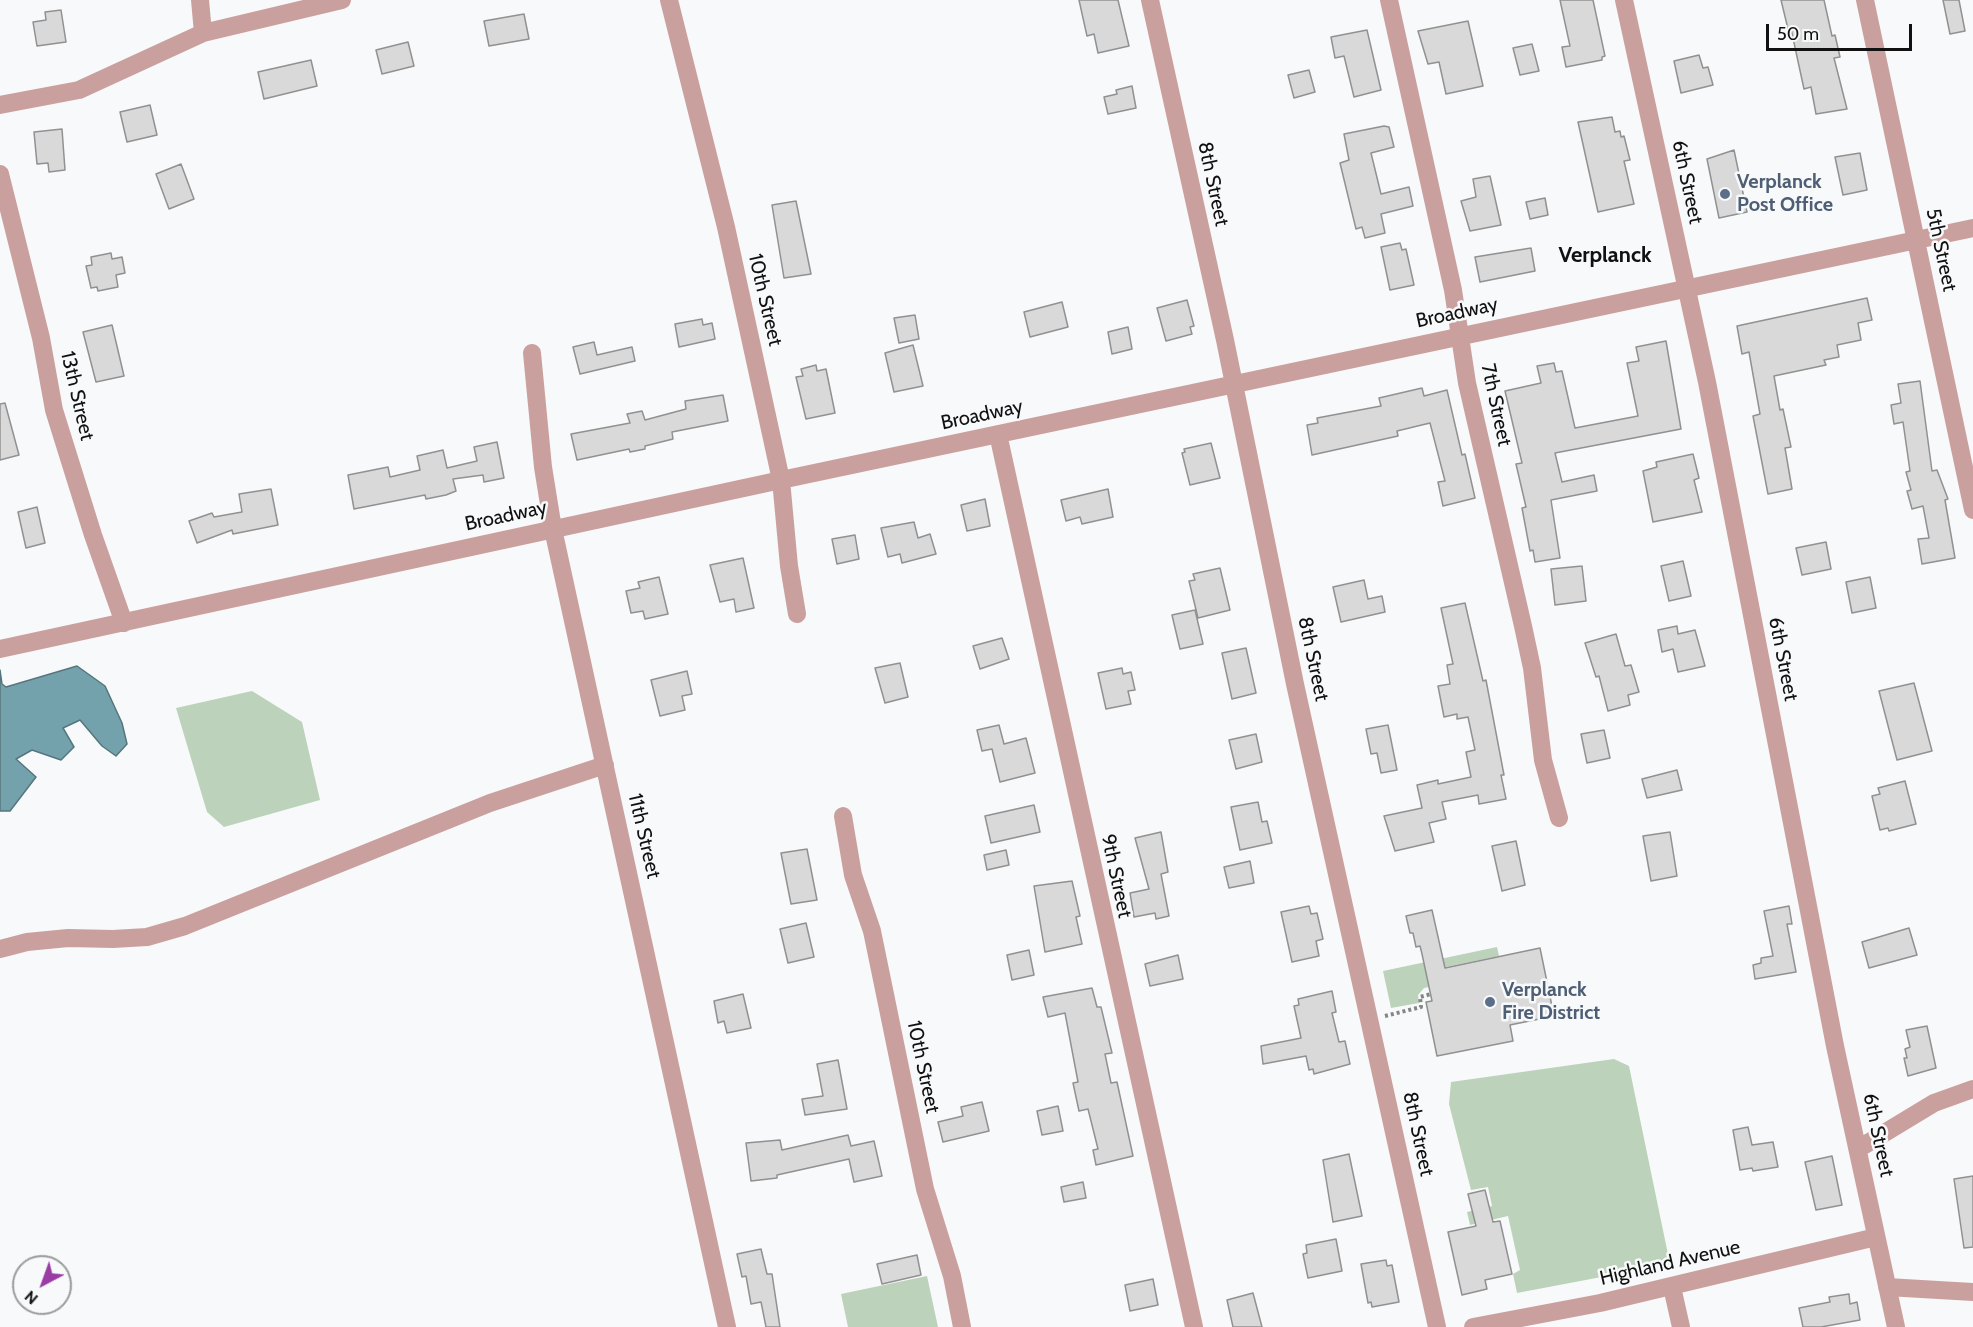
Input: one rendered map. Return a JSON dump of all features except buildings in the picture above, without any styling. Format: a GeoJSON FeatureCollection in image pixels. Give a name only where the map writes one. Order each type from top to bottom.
{"type":"FeatureCollection","features":[{"type":"Feature","properties":{"kind":"street"},"geometry":{"type":"LineString","coordinates":[[200,0],[203,33]]}},
{"type":"Feature","properties":{"kind":"street"},"geometry":{"type":"LineString","coordinates":[[0,105],[80,90],[203,33],[342,0]]}},
{"type":"Feature","properties":{"kind":"street","name":"10th Street"},"geometry":{"type":"LineString","coordinates":[[669,0],[726,227],[780,480],[789,566],[797,614]]}},
{"type":"Feature","properties":{"kind":"street","name":"8th Street"},"geometry":{"type":"LineString","coordinates":[[1150,0],[1234,386],[1290,660],[1437,1327]]}},
{"type":"Feature","properties":{"kind":"street","name":"7th Street"},"geometry":{"type":"LineString","coordinates":[[1389,0],[1460,335],[1467,383],[1532,668],[1548,788],[1559,818]]}},
{"type":"Feature","properties":{"kind":"street","name":"6th Street"},"geometry":{"type":"LineString","coordinates":[[1624,0],[1687,288],[1817,958],[1896,1327]]}},
{"type":"Feature","properties":{"kind":"street","name":"5th Street"},"geometry":{"type":"LineString","coordinates":[[1865,0],[1973,510]]}},
{"type":"Feature","properties":{"kind":"street","name":"13th Street"},"geometry":{"type":"LineString","coordinates":[[0,174],[38,327],[54,410],[93,536],[124,623]]}},
{"type":"Feature","properties":{"kind":"street","name":"Broadway"},"geometry":{"type":"LineString","coordinates":[[0,649],[780,480],[1234,386],[1460,335],[1973,228]]}},
{"type":"Feature","properties":{"kind":"street","name":"11th Street"},"geometry":{"type":"LineString","coordinates":[[532,353],[543,467],[553,529],[727,1327]]}},
{"type":"Feature","properties":{"kind":"street","name":"9th Street"},"geometry":{"type":"LineString","coordinates":[[998,434],[1194,1327]]}},
{"type":"Feature","properties":{"kind":"street"},"geometry":{"type":"LineString","coordinates":[[0,949],[27,942],[68,938],[147,937],[185,926],[490,803],[605,765]]}},
{"type":"Feature","properties":{"kind":"street","name":"10th Street"},"geometry":{"type":"LineString","coordinates":[[843,816],[854,875],[872,931],[925,1189],[952,1276],[962,1327]]}},
{"type":"Feature","properties":{"kind":"street"},"geometry":{"type":"LineString","coordinates":[[1858,1149],[1934,1103],[1973,1089]]}},
{"type":"Feature","properties":{"kind":"street","name":"Highland Avenue"},"geometry":{"type":"LineString","coordinates":[[1473,1327],[1672,1287],[1876,1237]]}},
{"type":"Feature","properties":{"kind":"street"},"geometry":{"type":"LineString","coordinates":[[1672,1287],[1681,1327]]}},
{"type":"Feature","properties":{"kind":"street"},"geometry":{"type":"LineString","coordinates":[[1887,1287],[1973,1292]]}},
{"type":"Feature","properties":{"kind":"path"},"geometry":{"type":"LineString","coordinates":[[1370,1020],[1421,1006],[1420,997],[1431,994]]}},
{"type":"Feature","properties":{"kind":"green space"},"geometry":{"type":"Polygon","coordinates":[[[252,691],[302,722],[320,800],[224,827],[207,812],[176,708],[252,691]]]}},
{"type":"Feature","properties":{"kind":"green space"},"geometry":{"type":"Polygon","coordinates":[[[1497,947],[1499,956],[1426,971],[1429,987],[1424,988],[1418,995],[1419,1003],[1391,1008],[1383,971],[1497,947]]]}},
{"type":"Feature","properties":{"kind":"green space"},"geometry":{"type":"Polygon","coordinates":[[[1614,1059],[1629,1066],[1670,1264],[1517,1293],[1513,1274],[1520,1270],[1508,1216],[1470,1225],[1467,1212],[1492,1206],[1488,1187],[1471,1190],[1449,1104],[1451,1082],[1614,1059]]]}},
{"type":"Feature","properties":{"kind":"green space"},"geometry":{"type":"Polygon","coordinates":[[[927,1276],[938,1327],[848,1327],[841,1294],[927,1276]]]}},
{"type":"Feature","properties":{"kind":"water"},"geometry":{"type":"Polygon","coordinates":[[[77,666],[105,686],[122,723],[127,744],[116,756],[102,746],[80,720],[63,728],[74,747],[61,760],[32,750],[16,759],[36,777],[10,811],[0,811],[0,670],[2,684],[6,687],[77,666]]]}},
{"type":"Feature","properties":{"kind":"place","name":"Verplanck Post Office"},"geometry":{"type":"Point","coordinates":[1725,194]}},
{"type":"Feature","properties":{"kind":"place","name":"Verplanck Fire District"},"geometry":{"type":"Point","coordinates":[1490,1002]}},
{"type":"Feature","properties":{"kind":"district","name":"Verplanck"},"geometry":{"type":"Point","coordinates":[1605,256]}}]}
